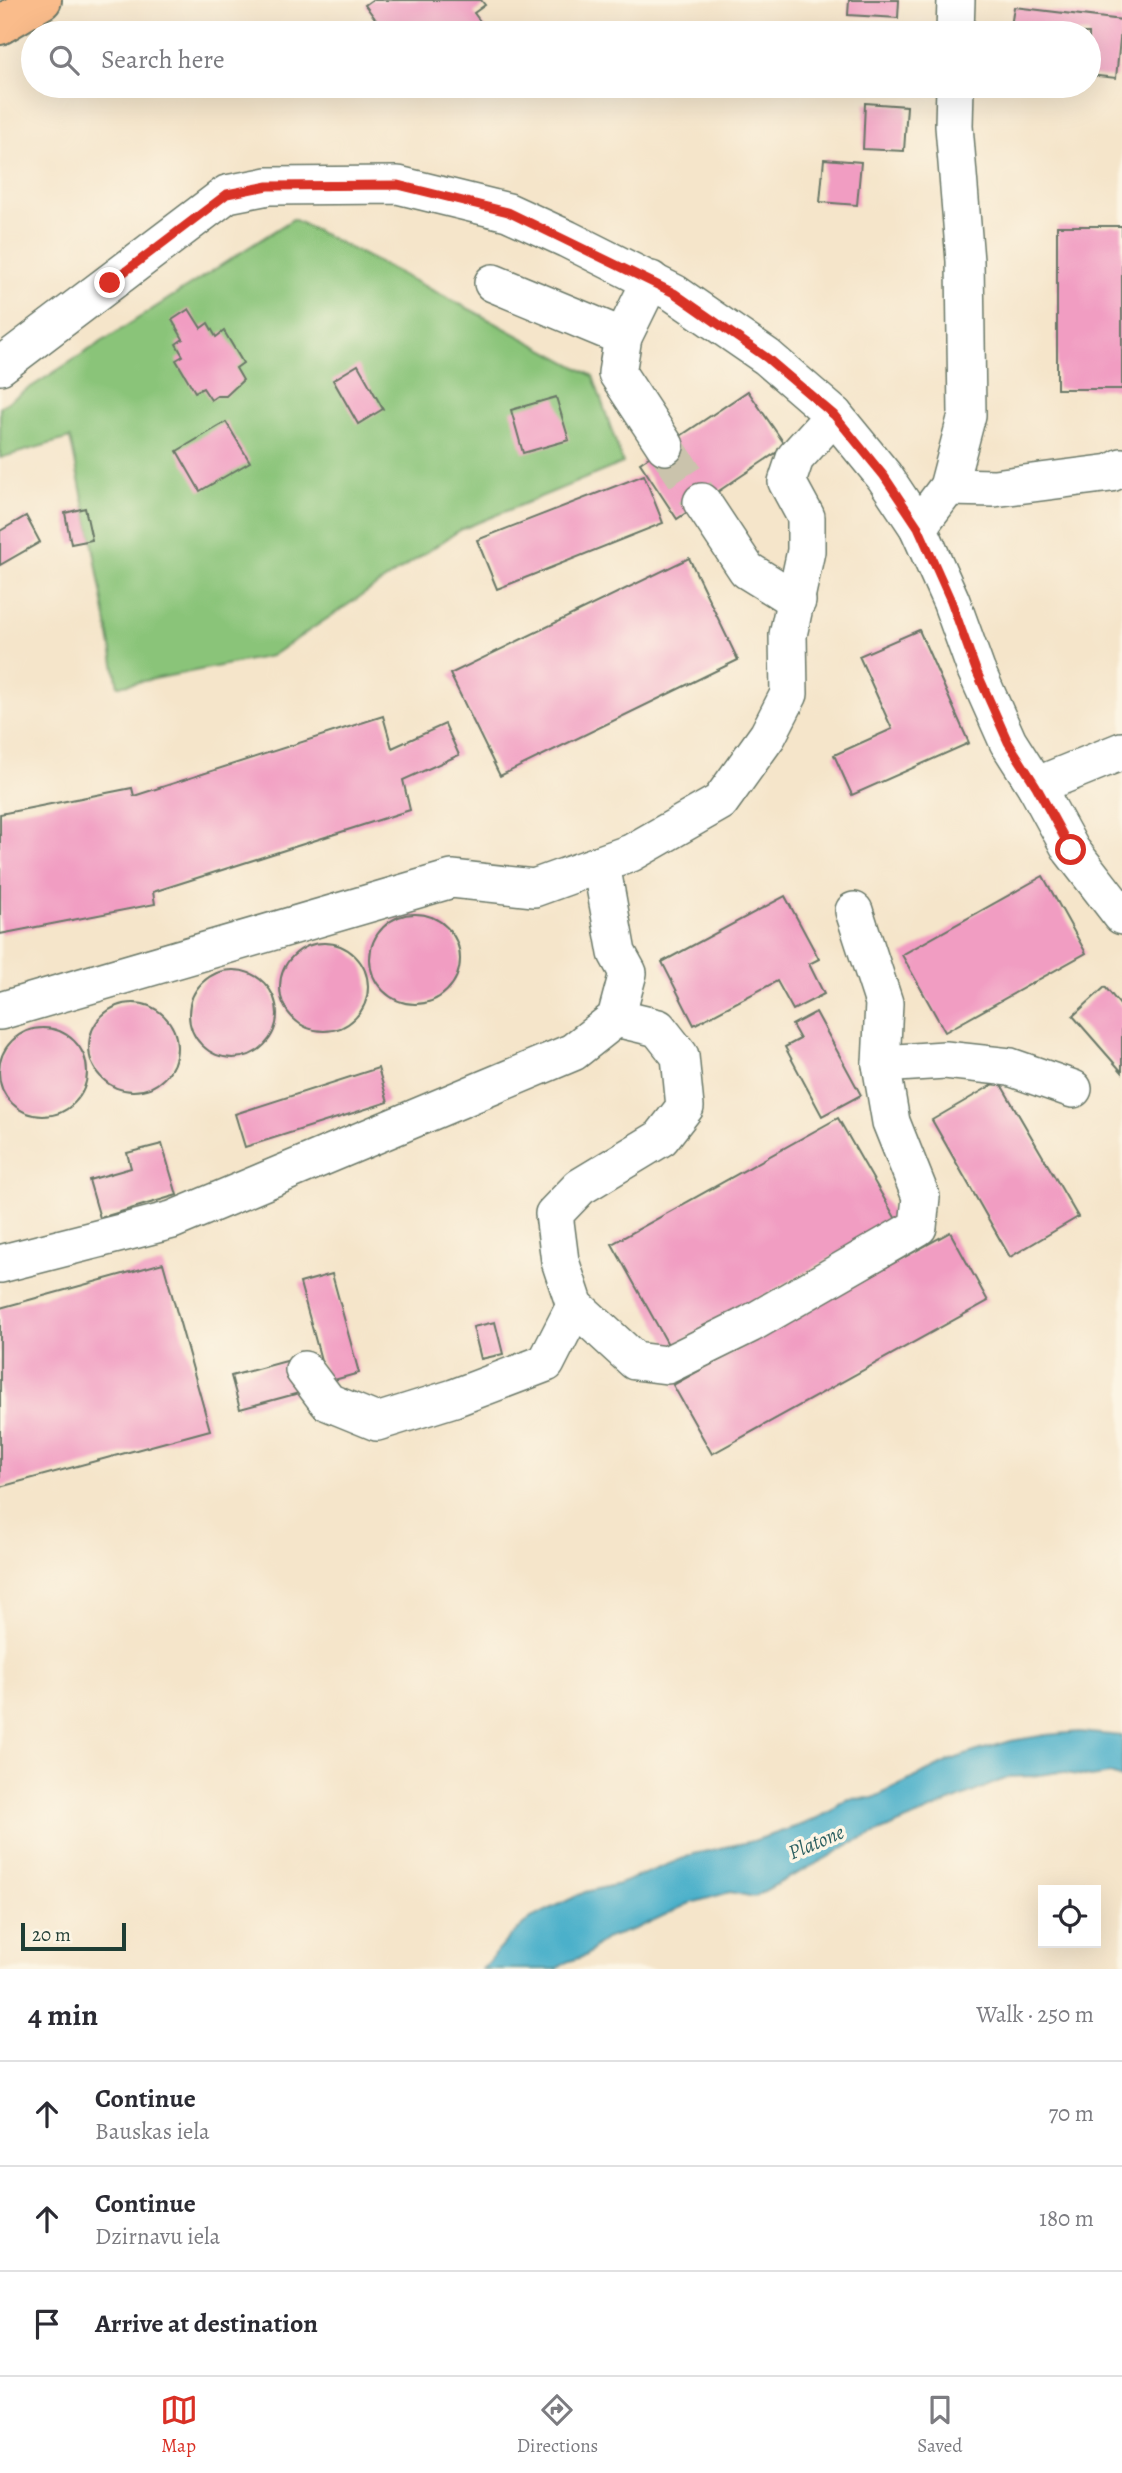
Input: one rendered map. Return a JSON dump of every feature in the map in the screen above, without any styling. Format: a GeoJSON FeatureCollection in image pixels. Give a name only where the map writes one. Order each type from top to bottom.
{"type":"FeatureCollection","features":[{"type":"Feature","properties":{"kind":"main road"},"geometry":{"type":"LineString","coordinates":[[0,25],[43,0]]}},
{"type":"Feature","properties":{"kind":"street"},"geometry":{"type":"LineString","coordinates":[[955,21],[956,0]]}},
{"type":"Feature","properties":{"kind":"street"},"geometry":{"type":"LineString","coordinates":[[918,527],[948,487],[967,415],[965,261],[954,126],[955,98]]}},
{"type":"Feature","properties":{"kind":"street"},"geometry":{"type":"LineString","coordinates":[[0,366],[227,194],[268,186],[398,185],[508,212],[651,281],[674,293],[767,358],[834,415],[884,476],[918,527],[1003,730],[1071,850],[1122,916]]}},
{"type":"Feature","properties":{"kind":"street"},"geometry":{"type":"LineString","coordinates":[[651,281],[623,338],[617,373],[665,446]]}},
{"type":"Feature","properties":{"kind":"street"},"geometry":{"type":"LineString","coordinates":[[492,283],[623,338]]}},
{"type":"Feature","properties":{"kind":"street"},"geometry":{"type":"LineString","coordinates":[[0,1011],[452,879],[534,888],[631,853],[720,802],[768,735],[789,694],[788,635],[806,551],[806,517],[787,482],[795,458],[834,415]]}},
{"type":"Feature","properties":{"kind":"street"},"geometry":{"type":"LineString","coordinates":[[948,487],[994,488],[1111,473],[1122,467]]}},
{"type":"Feature","properties":{"kind":"street"},"geometry":{"type":"LineString","coordinates":[[702,502],[747,570],[797,601]]}},
{"type":"Feature","properties":{"kind":"street"},"geometry":{"type":"LineString","coordinates":[[1036,786],[1122,751]]}},
{"type":"Feature","properties":{"kind":"street"},"geometry":{"type":"LineString","coordinates":[[0,1264],[172,1220],[573,1052],[616,1018],[628,973],[617,953],[601,864]]}},
{"type":"Feature","properties":{"kind":"street"},"geometry":{"type":"LineString","coordinates":[[616,1018],[658,1028],[680,1056],[685,1107],[661,1138],[580,1187],[555,1214],[560,1261],[575,1306],[635,1361],[667,1365],[750,1324],[918,1227],[921,1197],[891,1122],[881,1063],[884,1003],[855,911]]}},
{"type":"Feature","properties":{"kind":"street"},"geometry":{"type":"LineString","coordinates":[[881,1063],[944,1060],[1010,1067],[1073,1088]]}},
{"type":"Feature","properties":{"kind":"street"},"geometry":{"type":"LineString","coordinates":[[304,1370],[328,1402],[377,1422],[454,1398],[546,1363],[575,1306]]}},
{"type":"Feature","properties":{"kind":"green space"},"geometry":{"type":"Polygon","coordinates":[[[293,219],[593,376],[623,463],[460,530],[271,656],[118,686],[92,540],[70,438],[0,458],[0,407],[293,219]]]}},
{"type":"Feature","properties":{"kind":"water","name":"Platone"},"geometry":{"type":"Polygon","coordinates":[[[1079,1732],[1122,1736],[1122,1778],[1110,1774],[1091,1777],[1059,1772],[1009,1777],[848,1845],[754,1897],[730,1892],[688,1904],[635,1929],[605,1939],[585,1956],[567,1962],[557,1969],[482,1969],[531,1918],[585,1892],[619,1884],[694,1854],[753,1841],[804,1824],[832,1811],[849,1799],[873,1798],[951,1760],[974,1752],[1011,1741],[1079,1732]]]}},
{"type":"Feature","properties":{"kind":"building"},"geometry":{"type":"Polygon","coordinates":[[[372,0],[481,0],[485,5],[474,13],[480,21],[377,21],[365,5],[372,0]]]}},
{"type":"Feature","properties":{"kind":"building"},"geometry":{"type":"Polygon","coordinates":[[[849,0],[899,0],[898,18],[848,15],[849,0]]]}},
{"type":"Feature","properties":{"kind":"building"},"geometry":{"type":"Polygon","coordinates":[[[1014,7],[1122,20],[1116,78],[1101,76],[1101,21],[1012,21],[1014,7]]]}},
{"type":"Feature","properties":{"kind":"building"},"geometry":{"type":"Polygon","coordinates":[[[865,103],[907,106],[904,151],[863,149],[865,103]]]}},
{"type":"Feature","properties":{"kind":"building"},"geometry":{"type":"Polygon","coordinates":[[[824,159],[861,162],[857,205],[820,202],[824,159]]]}},
{"type":"Feature","properties":{"kind":"building"},"geometry":{"type":"Polygon","coordinates":[[[1057,226],[1122,226],[1122,389],[1057,389],[1057,226]]]}},
{"type":"Feature","properties":{"kind":"building"},"geometry":{"type":"Polygon","coordinates":[[[189,309],[201,328],[208,323],[216,337],[224,331],[243,363],[236,368],[243,380],[226,396],[217,396],[211,400],[203,388],[195,392],[176,360],[183,356],[176,344],[183,339],[172,320],[189,309]]]}},
{"type":"Feature","properties":{"kind":"building"},"geometry":{"type":"Polygon","coordinates":[[[358,365],[383,409],[358,424],[333,380],[358,365]]]}},
{"type":"Feature","properties":{"kind":"building"},"geometry":{"type":"Polygon","coordinates":[[[748,391],[786,446],[677,519],[640,463],[748,391]]]}},
{"type":"Feature","properties":{"kind":"building"},"geometry":{"type":"Polygon","coordinates":[[[556,397],[569,440],[523,453],[511,410],[556,397]]]}},
{"type":"Feature","properties":{"kind":"building"},"geometry":{"type":"Polygon","coordinates":[[[226,422],[250,462],[200,491],[177,451],[226,422]]]}},
{"type":"Feature","properties":{"kind":"building"},"geometry":{"type":"Polygon","coordinates":[[[644,475],[663,523],[497,589],[477,540],[644,475]]]}},
{"type":"Feature","properties":{"kind":"building"},"geometry":{"type":"Polygon","coordinates":[[[85,508],[92,540],[71,544],[65,513],[85,508]]]}},
{"type":"Feature","properties":{"kind":"building"},"geometry":{"type":"Polygon","coordinates":[[[26,516],[40,542],[0,565],[0,531],[26,516]]]}},
{"type":"Feature","properties":{"kind":"building"},"geometry":{"type":"Polygon","coordinates":[[[689,558],[738,660],[500,776],[450,674],[689,558]]]}},
{"type":"Feature","properties":{"kind":"building"},"geometry":{"type":"Polygon","coordinates":[[[919,630],[969,743],[852,795],[834,755],[892,729],[859,656],[919,630]]]}},
{"type":"Feature","properties":{"kind":"building"},"geometry":{"type":"Polygon","coordinates":[[[383,716],[392,748],[445,724],[459,755],[403,780],[410,810],[153,892],[155,904],[0,934],[0,814],[132,788],[134,796],[383,716]]]}},
{"type":"Feature","properties":{"kind":"building"},"geometry":{"type":"Polygon","coordinates":[[[1043,876],[1086,953],[945,1032],[902,955],[1043,876]]]}},
{"type":"Feature","properties":{"kind":"building"},"geometry":{"type":"Polygon","coordinates":[[[785,896],[819,959],[809,964],[824,994],[793,1010],[777,981],[694,1025],[662,962],[785,896]]]}},
{"type":"Feature","properties":{"kind":"building"},"geometry":{"type":"Polygon","coordinates":[[[415,914],[440,922],[452,934],[460,959],[452,984],[440,996],[415,1004],[390,996],[378,984],[370,959],[378,934],[390,922],[415,914]]]}},
{"type":"Feature","properties":{"kind":"building"},"geometry":{"type":"Polygon","coordinates":[[[315,943],[333,943],[349,950],[361,962],[368,978],[368,996],[361,1012],[349,1024],[333,1031],[315,1031],[299,1024],[287,1012],[280,996],[280,978],[287,962],[299,950],[315,943]]]}},
{"type":"Feature","properties":{"kind":"building"},"geometry":{"type":"Polygon","coordinates":[[[224,970],[242,970],[258,977],[270,989],[277,1005],[277,1023],[270,1039],[258,1051],[242,1058],[224,1058],[208,1051],[196,1039],[189,1023],[189,1005],[196,989],[208,977],[224,970]]]}},
{"type":"Feature","properties":{"kind":"building"},"geometry":{"type":"Polygon","coordinates":[[[1105,987],[1122,1007],[1122,1072],[1073,1016],[1105,987]]]}},
{"type":"Feature","properties":{"kind":"building"},"geometry":{"type":"Polygon","coordinates":[[[124,1003],[142,1003],[158,1010],[170,1022],[177,1038],[177,1056],[170,1072],[158,1084],[142,1091],[124,1091],[108,1084],[96,1072],[89,1056],[89,1038],[96,1022],[108,1010],[124,1003]]]}},
{"type":"Feature","properties":{"kind":"building"},"geometry":{"type":"Polygon","coordinates":[[[816,1012],[861,1095],[822,1116],[785,1047],[800,1039],[792,1025],[816,1012]]]}},
{"type":"Feature","properties":{"kind":"building"},"geometry":{"type":"Polygon","coordinates":[[[34,1028],[52,1028],[68,1035],[80,1047],[87,1063],[87,1081],[80,1097],[68,1109],[52,1116],[34,1116],[18,1109],[6,1097],[-1,1081],[-1,1063],[6,1047],[18,1035],[34,1028]]]}},
{"type":"Feature","properties":{"kind":"building"},"geometry":{"type":"Polygon","coordinates":[[[378,1068],[388,1102],[245,1147],[235,1114],[378,1068]]]}},
{"type":"Feature","properties":{"kind":"building"},"geometry":{"type":"Polygon","coordinates":[[[999,1081],[1078,1217],[1010,1257],[932,1120],[999,1081]]]}},
{"type":"Feature","properties":{"kind":"building"},"geometry":{"type":"Polygon","coordinates":[[[838,1118],[897,1221],[670,1348],[612,1244],[838,1118]]]}},
{"type":"Feature","properties":{"kind":"building"},"geometry":{"type":"Polygon","coordinates":[[[162,1144],[177,1195],[100,1218],[89,1180],[131,1168],[127,1153],[162,1144]]]}},
{"type":"Feature","properties":{"kind":"building"},"geometry":{"type":"Polygon","coordinates":[[[950,1232],[988,1301],[712,1454],[673,1385],[950,1232]]]}},
{"type":"Feature","properties":{"kind":"building"},"geometry":{"type":"Polygon","coordinates":[[[163,1263],[210,1430],[0,1487],[0,1308],[163,1263]]]}},
{"type":"Feature","properties":{"kind":"building"},"geometry":{"type":"Polygon","coordinates":[[[332,1274],[359,1373],[327,1382],[300,1283],[332,1274]]]}},
{"type":"Feature","properties":{"kind":"building"},"geometry":{"type":"Polygon","coordinates":[[[495,1322],[503,1354],[481,1359],[473,1327],[495,1322]]]}},
{"type":"Feature","properties":{"kind":"building"},"geometry":{"type":"Polygon","coordinates":[[[290,1360],[299,1393],[240,1409],[231,1376],[290,1360]]]}},
{"type":"Feature","properties":{"kind":"tunnel"},"geometry":{"type":"LineString","coordinates":[[665,446],[702,502]]}},
{"type":"Feature","properties":{"kind":"route"},"geometry":{"type":"LineString","coordinates":[[110,283],[227,194],[268,186],[398,185],[508,212],[674,293],[767,358],[834,415],[884,476],[918,527],[1008,742],[1071,850]]}}]}
